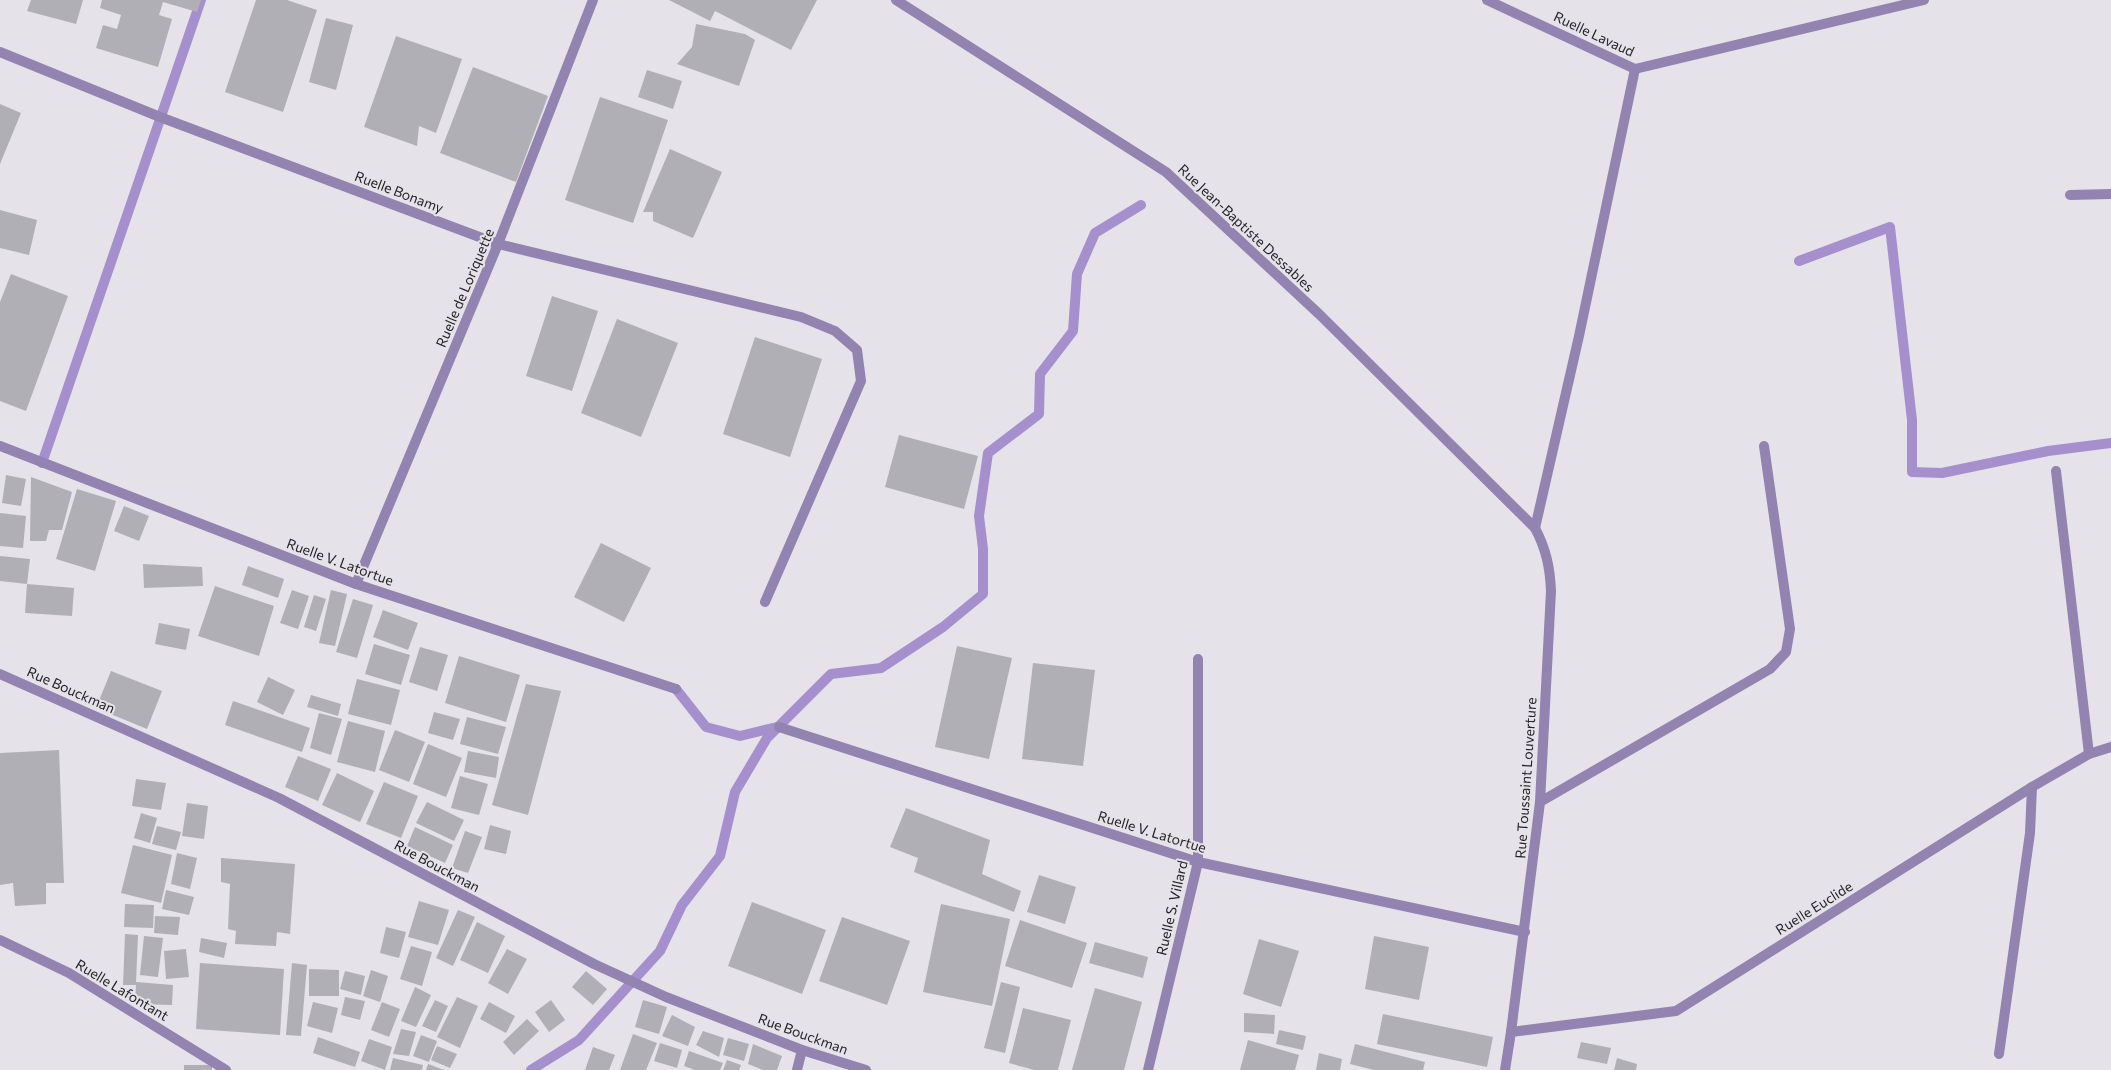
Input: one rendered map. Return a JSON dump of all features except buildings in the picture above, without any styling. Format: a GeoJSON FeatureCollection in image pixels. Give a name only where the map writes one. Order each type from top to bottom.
{"type":"FeatureCollection","features":[{"type":"Feature","properties":{"kind":"street","name":"Ruelle de Loriquette"},"geometry":{"type":"LineString","coordinates":[[356,584],[498,244],[593,0]]}},
{"type":"Feature","properties":{"kind":"street","name":"Rue Jean-Baptiste Dessables"},"geometry":{"type":"LineString","coordinates":[[896,0],[1166,172],[1319,314],[1535,528]]}},
{"type":"Feature","properties":{"kind":"street","name":"Ruelle Lavaud"},"geometry":{"type":"LineString","coordinates":[[1487,0],[1636,69]]}},
{"type":"Feature","properties":{"kind":"street"},"geometry":{"type":"LineString","coordinates":[[1535,528],[1579,336],[1636,69],[1924,0]]}},
{"type":"Feature","properties":{"kind":"street","name":"Ruelle Bonamy"},"geometry":{"type":"LineString","coordinates":[[0,52],[160,117],[498,244],[801,317],[835,331],[857,350],[861,381],[765,602]]}},
{"type":"Feature","properties":{"kind":"street"},"geometry":{"type":"LineString","coordinates":[[2070,195],[2111,194]]}},
{"type":"Feature","properties":{"kind":"street","name":"Ruelle V. Latortue"},"geometry":{"type":"LineString","coordinates":[[0,446],[356,584],[676,689]]}},
{"type":"Feature","properties":{"kind":"street"},"geometry":{"type":"LineString","coordinates":[[1540,802],[1770,669],[1786,652],[1790,629],[1764,446]]}},
{"type":"Feature","properties":{"kind":"street"},"geometry":{"type":"LineString","coordinates":[[2056,472],[2089,754]]}},
{"type":"Feature","properties":{"kind":"street","name":"Rue Toussaint Louverture"},"geometry":{"type":"LineString","coordinates":[[1505,1070],[1512,1032],[1540,802],[1551,591],[1548,557],[1535,528]]}},
{"type":"Feature","properties":{"kind":"street","name":"Ruelle S. Villard"},"geometry":{"type":"LineString","coordinates":[[1148,1070],[1198,862],[1198,659]]}},
{"type":"Feature","properties":{"kind":"street","name":"Rue Bouckman"},"geometry":{"type":"LineString","coordinates":[[0,674],[280,798],[594,964],[666,997],[802,1050],[866,1070]]}},
{"type":"Feature","properties":{"kind":"street","name":"Ruelle V. Latortue"},"geometry":{"type":"LineString","coordinates":[[779,727],[1198,862],[1525,932]]}},
{"type":"Feature","properties":{"kind":"street","name":"Ruelle Euclide"},"geometry":{"type":"LineString","coordinates":[[1512,1032],[1676,1011],[2032,787],[2089,754],[2111,747]]}},
{"type":"Feature","properties":{"kind":"street"},"geometry":{"type":"LineString","coordinates":[[1999,1054],[2030,834],[2032,787]]}},
{"type":"Feature","properties":{"kind":"street","name":"Ruelle Lafontant"},"geometry":{"type":"LineString","coordinates":[[0,940],[69,973],[226,1070]]}},
{"type":"Feature","properties":{"kind":"street"},"geometry":{"type":"LineString","coordinates":[[798,1070],[802,1050]]}},
{"type":"Feature","properties":{"kind":"waterway"},"geometry":{"type":"LineString","coordinates":[[42,463],[201,0]]}},
{"type":"Feature","properties":{"kind":"waterway"},"geometry":{"type":"LineString","coordinates":[[531,1070],[579,1040],[660,951],[682,905],[720,856],[735,792],[767,738],[831,674],[881,668],[943,627],[983,594],[983,549],[979,516],[988,453],[1039,414],[1040,374],[1073,331],[1077,274],[1095,233],[1141,205]]}},
{"type":"Feature","properties":{"kind":"waterway"},"geometry":{"type":"LineString","coordinates":[[1799,261],[1890,227],[1912,420],[1912,472],[1942,473],[2048,451],[2111,443]]}},
{"type":"Feature","properties":{"kind":"waterway"},"geometry":{"type":"LineString","coordinates":[[676,689],[706,727],[740,736],[777,727]]}}]}
